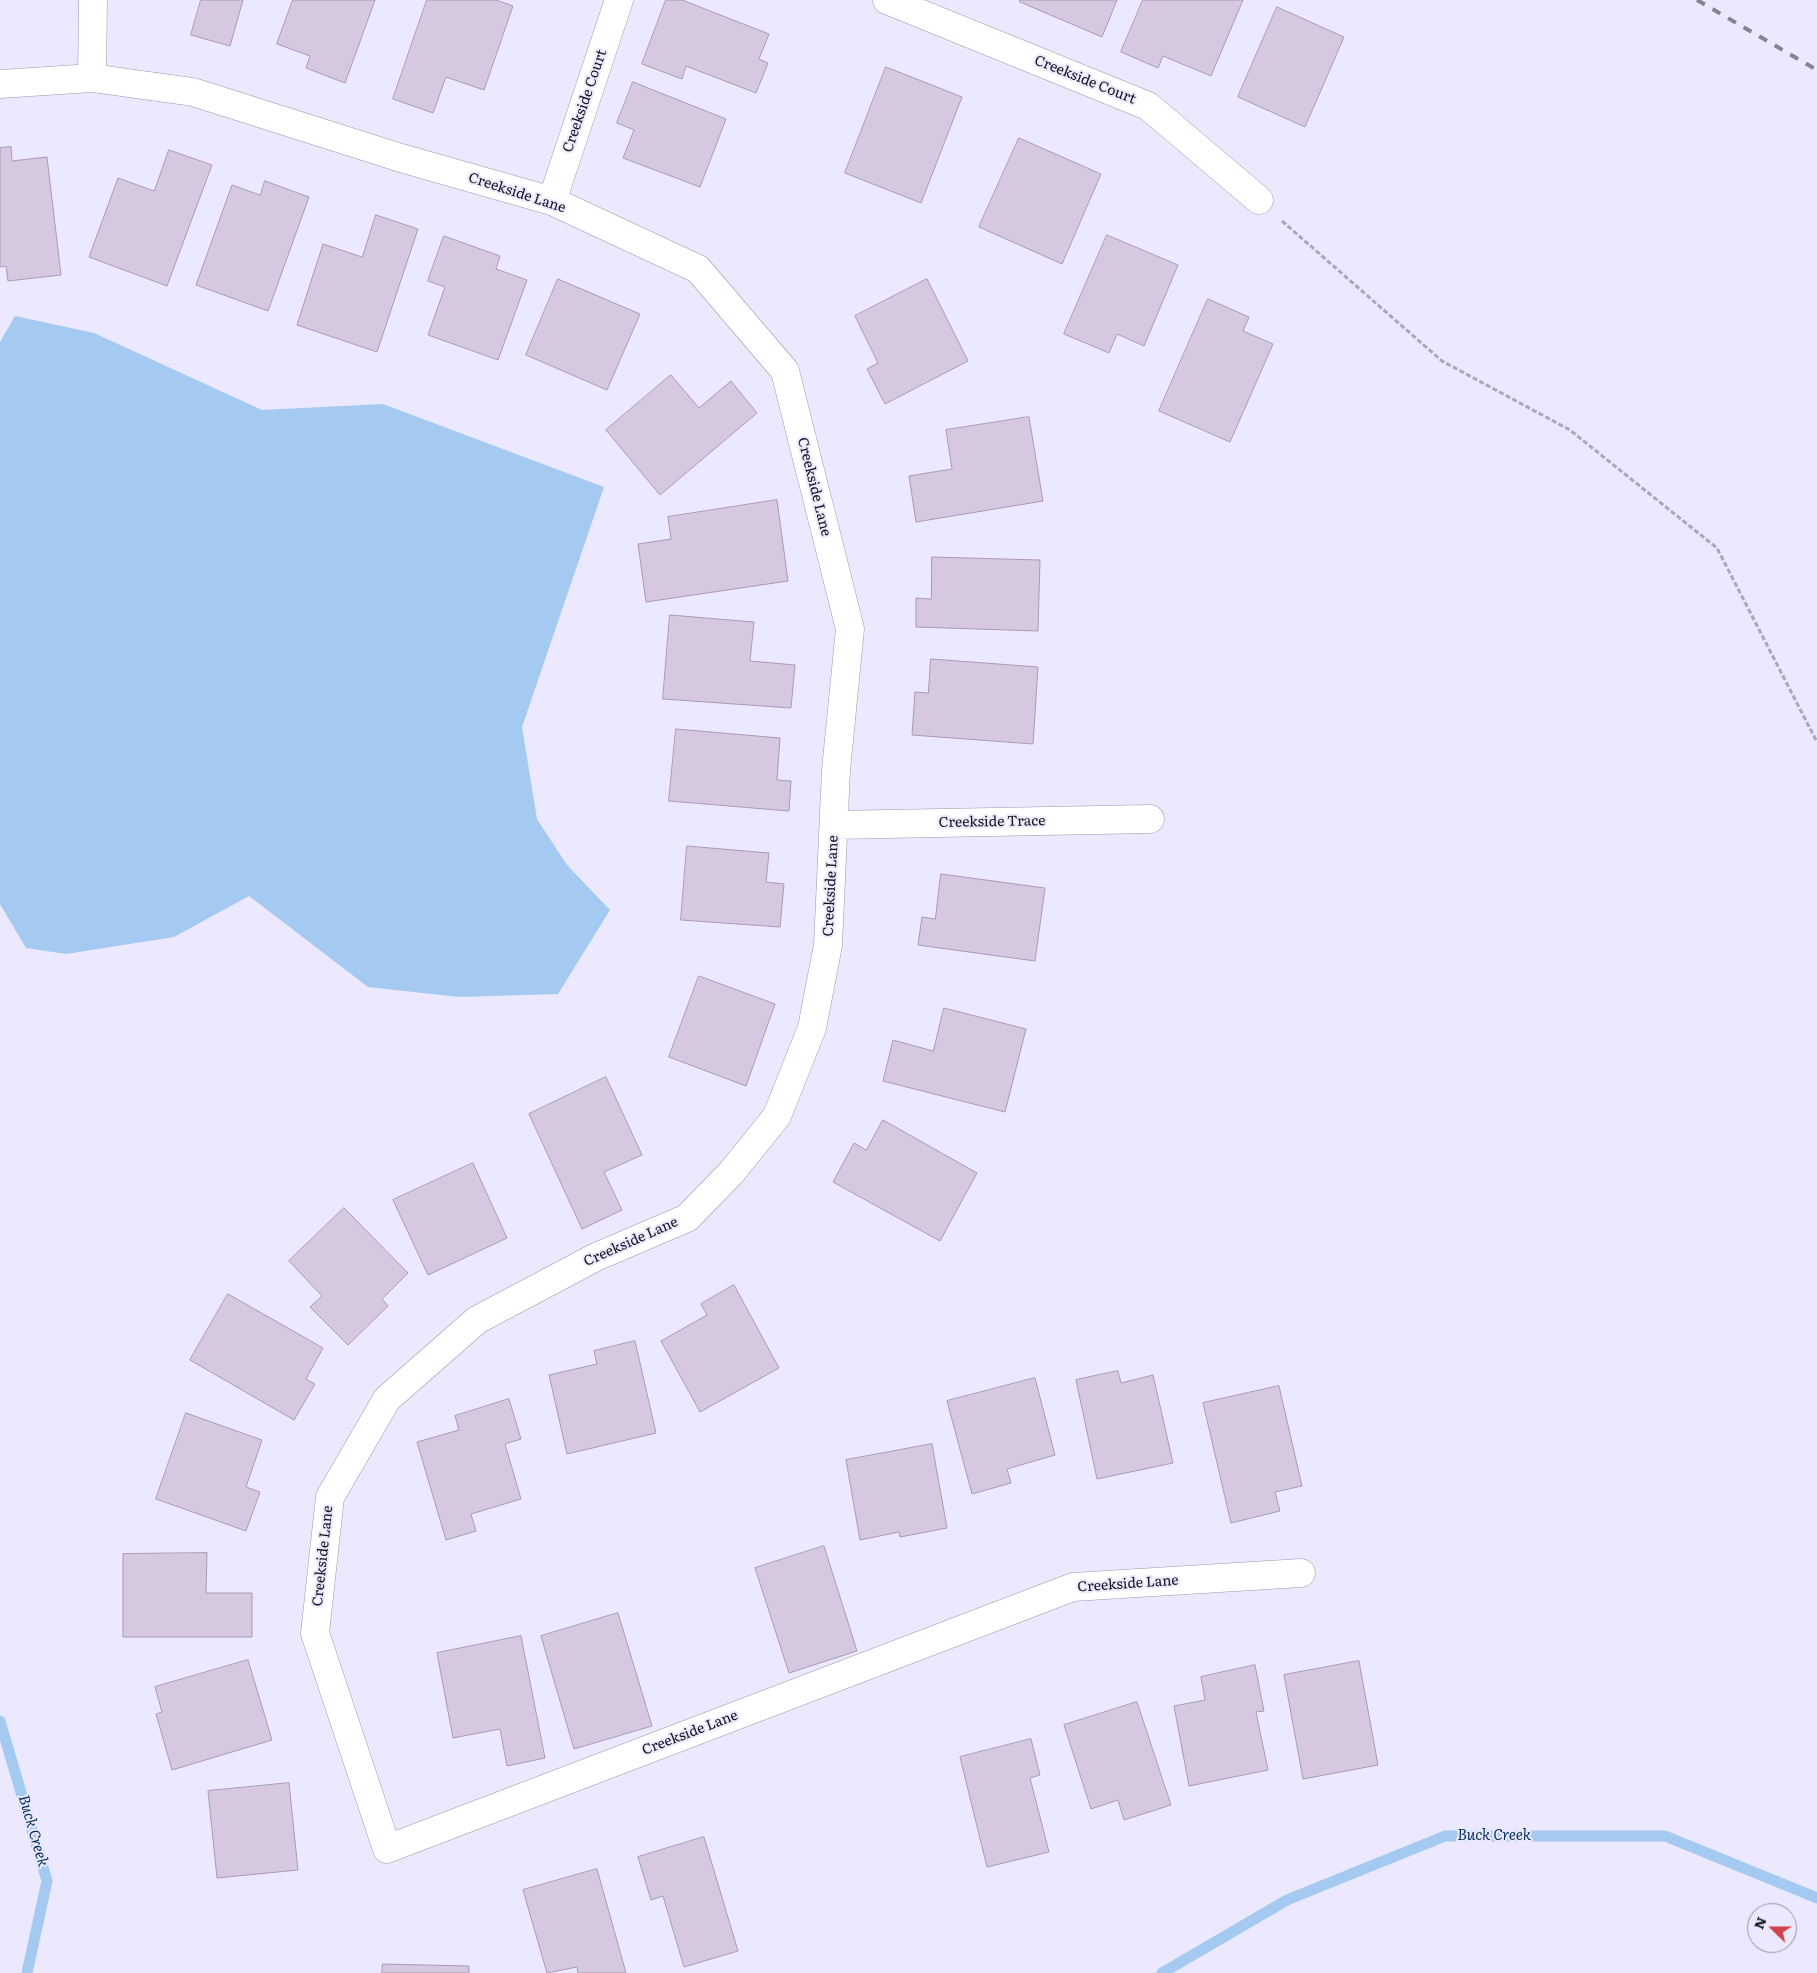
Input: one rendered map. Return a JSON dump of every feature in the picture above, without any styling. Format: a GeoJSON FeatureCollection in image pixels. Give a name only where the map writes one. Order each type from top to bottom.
{"type":"FeatureCollection","features":[{"type":"Feature","properties":{"kind":"street"},"geometry":{"type":"LineString","coordinates":[[92,78],[94,0]]}},
{"type":"Feature","properties":{"kind":"street","name":"Creekside Court"},"geometry":{"type":"LineString","coordinates":[[552,202],[619,0]]}},
{"type":"Feature","properties":{"kind":"street","name":"Creekside Court"},"geometry":{"type":"LineString","coordinates":[[887,0],[1148,106],[1259,200]]}},
{"type":"Feature","properties":{"kind":"street","name":"Creekside Lane"},"geometry":{"type":"LineString","coordinates":[[0,84],[92,78],[193,92],[401,158],[552,202],[698,269],[784,371],[850,629],[836,770],[828,945],[812,1028],[777,1116],[731,1173],[687,1218],[596,1256],[477,1320],[387,1399],[330,1497],[315,1633],[387,1849],[1073,1587],[1301,1573]]}},
{"type":"Feature","properties":{"kind":"street","name":"Creekside Trace"},"geometry":{"type":"LineString","coordinates":[[834,825],[1150,819]]}},
{"type":"Feature","properties":{"kind":"path"},"geometry":{"type":"LineString","coordinates":[[1259,200],[1442,361],[1570,430],[1717,548],[1817,742]]}},
{"type":"Feature","properties":{"kind":"water"},"geometry":{"type":"Polygon","coordinates":[[[15,316],[94,333],[262,410],[383,404],[604,487],[522,727],[537,819],[567,865],[610,910],[558,994],[459,997],[368,987],[249,896],[174,937],[66,954],[26,948],[0,904],[0,342],[15,316]]]}},
{"type":"Feature","properties":{"kind":"building"},"geometry":{"type":"Polygon","coordinates":[[[201,0],[243,0],[230,46],[191,35],[201,0]]]}},
{"type":"Feature","properties":{"kind":"building"},"geometry":{"type":"Polygon","coordinates":[[[293,0],[375,0],[345,83],[306,68],[310,56],[277,44],[293,0]]]}},
{"type":"Feature","properties":{"kind":"building"},"geometry":{"type":"Polygon","coordinates":[[[427,0],[496,0],[513,6],[484,90],[446,77],[433,113],[393,99],[427,0]]]}},
{"type":"Feature","properties":{"kind":"building"},"geometry":{"type":"Polygon","coordinates":[[[666,0],[682,0],[769,34],[759,59],[768,63],[756,93],[686,66],[682,79],[642,64],[666,0]]]}},
{"type":"Feature","properties":{"kind":"building"},"geometry":{"type":"Polygon","coordinates":[[[1020,0],[1117,0],[1102,37],[1020,2],[1020,0]]]}},
{"type":"Feature","properties":{"kind":"building"},"geometry":{"type":"Polygon","coordinates":[[[1143,0],[1243,0],[1211,76],[1163,56],[1158,68],[1121,52],[1143,0]]]}},
{"type":"Feature","properties":{"kind":"building"},"geometry":{"type":"Polygon","coordinates":[[[1277,7],[1344,37],[1305,127],[1238,97],[1277,7]]]}},
{"type":"Feature","properties":{"kind":"building"},"geometry":{"type":"Polygon","coordinates":[[[886,67],[962,97],[921,203],[845,173],[886,67]]]}},
{"type":"Feature","properties":{"kind":"building"},"geometry":{"type":"Polygon","coordinates":[[[633,82],[726,119],[700,187],[623,158],[634,130],[617,123],[633,82]]]}},
{"type":"Feature","properties":{"kind":"building"},"geometry":{"type":"Polygon","coordinates":[[[1019,138],[1101,174],[1062,264],[979,227],[1019,138]]]}},
{"type":"Feature","properties":{"kind":"building"},"geometry":{"type":"Polygon","coordinates":[[[11,147],[12,161],[47,157],[61,275],[8,281],[6,266],[0,267],[0,148],[11,147]]]}},
{"type":"Feature","properties":{"kind":"building"},"geometry":{"type":"Polygon","coordinates":[[[169,150],[212,165],[167,286],[89,257],[118,178],[154,191],[169,150]]]}},
{"type":"Feature","properties":{"kind":"building"},"geometry":{"type":"Polygon","coordinates":[[[265,181],[309,197],[268,311],[196,285],[232,185],[260,195],[265,181]]]}},
{"type":"Feature","properties":{"kind":"building"},"geometry":{"type":"Polygon","coordinates":[[[376,215],[418,229],[377,352],[297,325],[323,244],[362,257],[376,215]]]}},
{"type":"Feature","properties":{"kind":"building"},"geometry":{"type":"Polygon","coordinates":[[[1107,235],[1178,265],[1144,346],[1117,334],[1109,353],[1064,334],[1107,235]]]}},
{"type":"Feature","properties":{"kind":"building"},"geometry":{"type":"Polygon","coordinates":[[[444,236],[500,256],[496,269],[527,280],[498,360],[428,335],[445,287],[428,281],[444,236]]]}},
{"type":"Feature","properties":{"kind":"building"},"geometry":{"type":"Polygon","coordinates":[[[558,279],[640,314],[607,390],[526,355],[558,279]]]}},
{"type":"Feature","properties":{"kind":"building"},"geometry":{"type":"Polygon","coordinates":[[[927,279],[968,361],[885,404],[867,369],[878,363],[855,316],[927,279]]]}},
{"type":"Feature","properties":{"kind":"building"},"geometry":{"type":"Polygon","coordinates":[[[1208,299],[1249,317],[1243,331],[1273,344],[1230,442],[1159,411],[1208,299]]]}},
{"type":"Feature","properties":{"kind":"building"},"geometry":{"type":"Polygon","coordinates":[[[671,375],[699,408],[731,381],[757,413],[660,495],[606,430],[671,375]]]}},
{"type":"Feature","properties":{"kind":"building"},"geometry":{"type":"Polygon","coordinates":[[[1029,417],[1043,501],[916,522],[909,476],[952,469],[946,430],[1029,417]]]}},
{"type":"Feature","properties":{"kind":"building"},"geometry":{"type":"Polygon","coordinates":[[[777,500],[788,581],[646,602],[638,544],[671,539],[668,517],[777,500]]]}},
{"type":"Feature","properties":{"kind":"building"},"geometry":{"type":"Polygon","coordinates":[[[932,557],[1040,560],[1038,631],[916,627],[916,598],[931,599],[932,557]]]}},
{"type":"Feature","properties":{"kind":"building"},"geometry":{"type":"Polygon","coordinates":[[[670,615],[754,622],[750,661],[795,665],[791,708],[663,699],[670,615]]]}},
{"type":"Feature","properties":{"kind":"building"},"geometry":{"type":"Polygon","coordinates":[[[931,659],[1038,667],[1033,744],[912,735],[915,692],[928,693],[931,659]]]}},
{"type":"Feature","properties":{"kind":"building"},"geometry":{"type":"Polygon","coordinates":[[[676,729],[780,738],[777,780],[791,781],[789,811],[669,801],[676,729]]]}},
{"type":"Feature","properties":{"kind":"building"},"geometry":{"type":"Polygon","coordinates":[[[687,846],[769,853],[766,882],[784,884],[780,927],[681,920],[687,846]]]}},
{"type":"Feature","properties":{"kind":"building"},"geometry":{"type":"Polygon","coordinates":[[[941,874],[1045,888],[1035,961],[918,945],[922,917],[935,919],[941,874]]]}},
{"type":"Feature","properties":{"kind":"building"},"geometry":{"type":"Polygon","coordinates":[[[699,976],[775,1004],[746,1086],[669,1057],[699,976]]]}},
{"type":"Feature","properties":{"kind":"building"},"geometry":{"type":"Polygon","coordinates":[[[944,1008],[1026,1029],[1005,1112],[883,1081],[893,1040],[933,1051],[944,1008]]]}},
{"type":"Feature","properties":{"kind":"building"},"geometry":{"type":"Polygon","coordinates":[[[606,1077],[642,1155],[604,1172],[622,1210],[582,1229],[529,1114],[606,1077]]]}},
{"type":"Feature","properties":{"kind":"building"},"geometry":{"type":"Polygon","coordinates":[[[883,1120],[977,1173],[940,1241],[833,1182],[854,1143],[866,1150],[883,1120]]]}},
{"type":"Feature","properties":{"kind":"building"},"geometry":{"type":"Polygon","coordinates":[[[473,1163],[507,1238],[428,1275],[393,1200],[473,1163]]]}},
{"type":"Feature","properties":{"kind":"building"},"geometry":{"type":"Polygon","coordinates":[[[344,1208],[408,1273],[382,1299],[388,1306],[348,1345],[310,1307],[322,1296],[289,1261],[344,1208]]]}},
{"type":"Feature","properties":{"kind":"building"},"geometry":{"type":"Polygon","coordinates":[[[734,1285],[779,1368],[700,1412],[661,1341],[707,1315],[701,1304],[734,1285]]]}},
{"type":"Feature","properties":{"kind":"building"},"geometry":{"type":"Polygon","coordinates":[[[228,1294],[323,1348],[306,1379],[315,1384],[294,1420],[190,1360],[228,1294]]]}},
{"type":"Feature","properties":{"kind":"building"},"geometry":{"type":"Polygon","coordinates":[[[635,1341],[656,1433],[567,1454],[549,1375],[597,1364],[594,1351],[635,1341]]]}},
{"type":"Feature","properties":{"kind":"building"},"geometry":{"type":"Polygon","coordinates":[[[1118,1371],[1121,1383],[1153,1375],[1173,1463],[1097,1479],[1076,1380],[1118,1371]]]}},
{"type":"Feature","properties":{"kind":"building"},"geometry":{"type":"Polygon","coordinates":[[[1035,1378],[1055,1455],[1007,1469],[1011,1483],[972,1494],[947,1401],[1035,1378]]]}},
{"type":"Feature","properties":{"kind":"building"},"geometry":{"type":"Polygon","coordinates":[[[1279,1386],[1302,1486],[1275,1492],[1280,1511],[1231,1523],[1203,1403],[1279,1386]]]}},
{"type":"Feature","properties":{"kind":"building"},"geometry":{"type":"Polygon","coordinates":[[[509,1399],[521,1439],[505,1444],[521,1499],[471,1514],[476,1531],[446,1540],[417,1442],[459,1430],[455,1416],[509,1399]]]}},
{"type":"Feature","properties":{"kind":"building"},"geometry":{"type":"Polygon","coordinates":[[[186,1413],[262,1440],[246,1487],[260,1492],[246,1531],[156,1499],[186,1413]]]}},
{"type":"Feature","properties":{"kind":"building"},"geometry":{"type":"Polygon","coordinates":[[[932,1444],[947,1528],[900,1537],[899,1532],[860,1540],[846,1460],[932,1444]]]}},
{"type":"Feature","properties":{"kind":"building"},"geometry":{"type":"Polygon","coordinates":[[[824,1546],[857,1651],[789,1673],[755,1568],[824,1546]]]}},
{"type":"Feature","properties":{"kind":"building"},"geometry":{"type":"Polygon","coordinates":[[[207,1553],[206,1593],[252,1593],[252,1637],[123,1637],[123,1554],[207,1553]]]}},
{"type":"Feature","properties":{"kind":"building"},"geometry":{"type":"Polygon","coordinates":[[[618,1613],[652,1726],[574,1749],[541,1636],[618,1613]]]}},
{"type":"Feature","properties":{"kind":"building"},"geometry":{"type":"Polygon","coordinates":[[[521,1636],[545,1758],[507,1766],[500,1729],[453,1738],[437,1653],[521,1636]]]}},
{"type":"Feature","properties":{"kind":"building"},"geometry":{"type":"Polygon","coordinates":[[[248,1660],[272,1740],[172,1770],[156,1714],[162,1712],[155,1687],[248,1660]]]}},
{"type":"Feature","properties":{"kind":"building"},"geometry":{"type":"Polygon","coordinates":[[[1359,1661],[1378,1765],[1303,1779],[1284,1675],[1359,1661]]]}},
{"type":"Feature","properties":{"kind":"building"},"geometry":{"type":"Polygon","coordinates":[[[1255,1665],[1264,1711],[1256,1712],[1268,1770],[1189,1786],[1174,1706],[1205,1700],[1201,1677],[1255,1665]]]}},
{"type":"Feature","properties":{"kind":"building"},"geometry":{"type":"Polygon","coordinates":[[[1137,1702],[1171,1805],[1124,1820],[1118,1800],[1091,1809],[1064,1725],[1137,1702]]]}},
{"type":"Feature","properties":{"kind":"building"},"geometry":{"type":"Polygon","coordinates":[[[1031,1739],[1040,1775],[1030,1778],[1049,1852],[987,1867],[960,1757],[1031,1739]]]}},
{"type":"Feature","properties":{"kind":"building"},"geometry":{"type":"Polygon","coordinates":[[[289,1783],[298,1870],[217,1878],[208,1791],[289,1783]]]}},
{"type":"Feature","properties":{"kind":"building"},"geometry":{"type":"Polygon","coordinates":[[[704,1837],[738,1951],[684,1967],[663,1896],[651,1900],[638,1857],[704,1837]]]}},
{"type":"Feature","properties":{"kind":"building"},"geometry":{"type":"Polygon","coordinates":[[[597,1869],[626,1973],[578,1973],[577,1967],[547,1973],[523,1890],[597,1869]]]}},
{"type":"Feature","properties":{"kind":"building"},"geometry":{"type":"Polygon","coordinates":[[[383,1964],[469,1966],[469,1973],[382,1973],[383,1964]]]}},
{"type":"Feature","properties":{"kind":"waterway","name":"Buck Creek"},"geometry":{"type":"LineString","coordinates":[[0,1721],[47,1881],[27,1973]]}},
{"type":"Feature","properties":{"kind":"waterway","name":"Buck Creek"},"geometry":{"type":"LineString","coordinates":[[1162,1973],[1287,1900],[1445,1836],[1665,1836],[1817,1898]]}},
{"type":"Feature","properties":{"kind":"railway"},"geometry":{"type":"LineString","coordinates":[[1697,0],[1817,70]]}}]}
